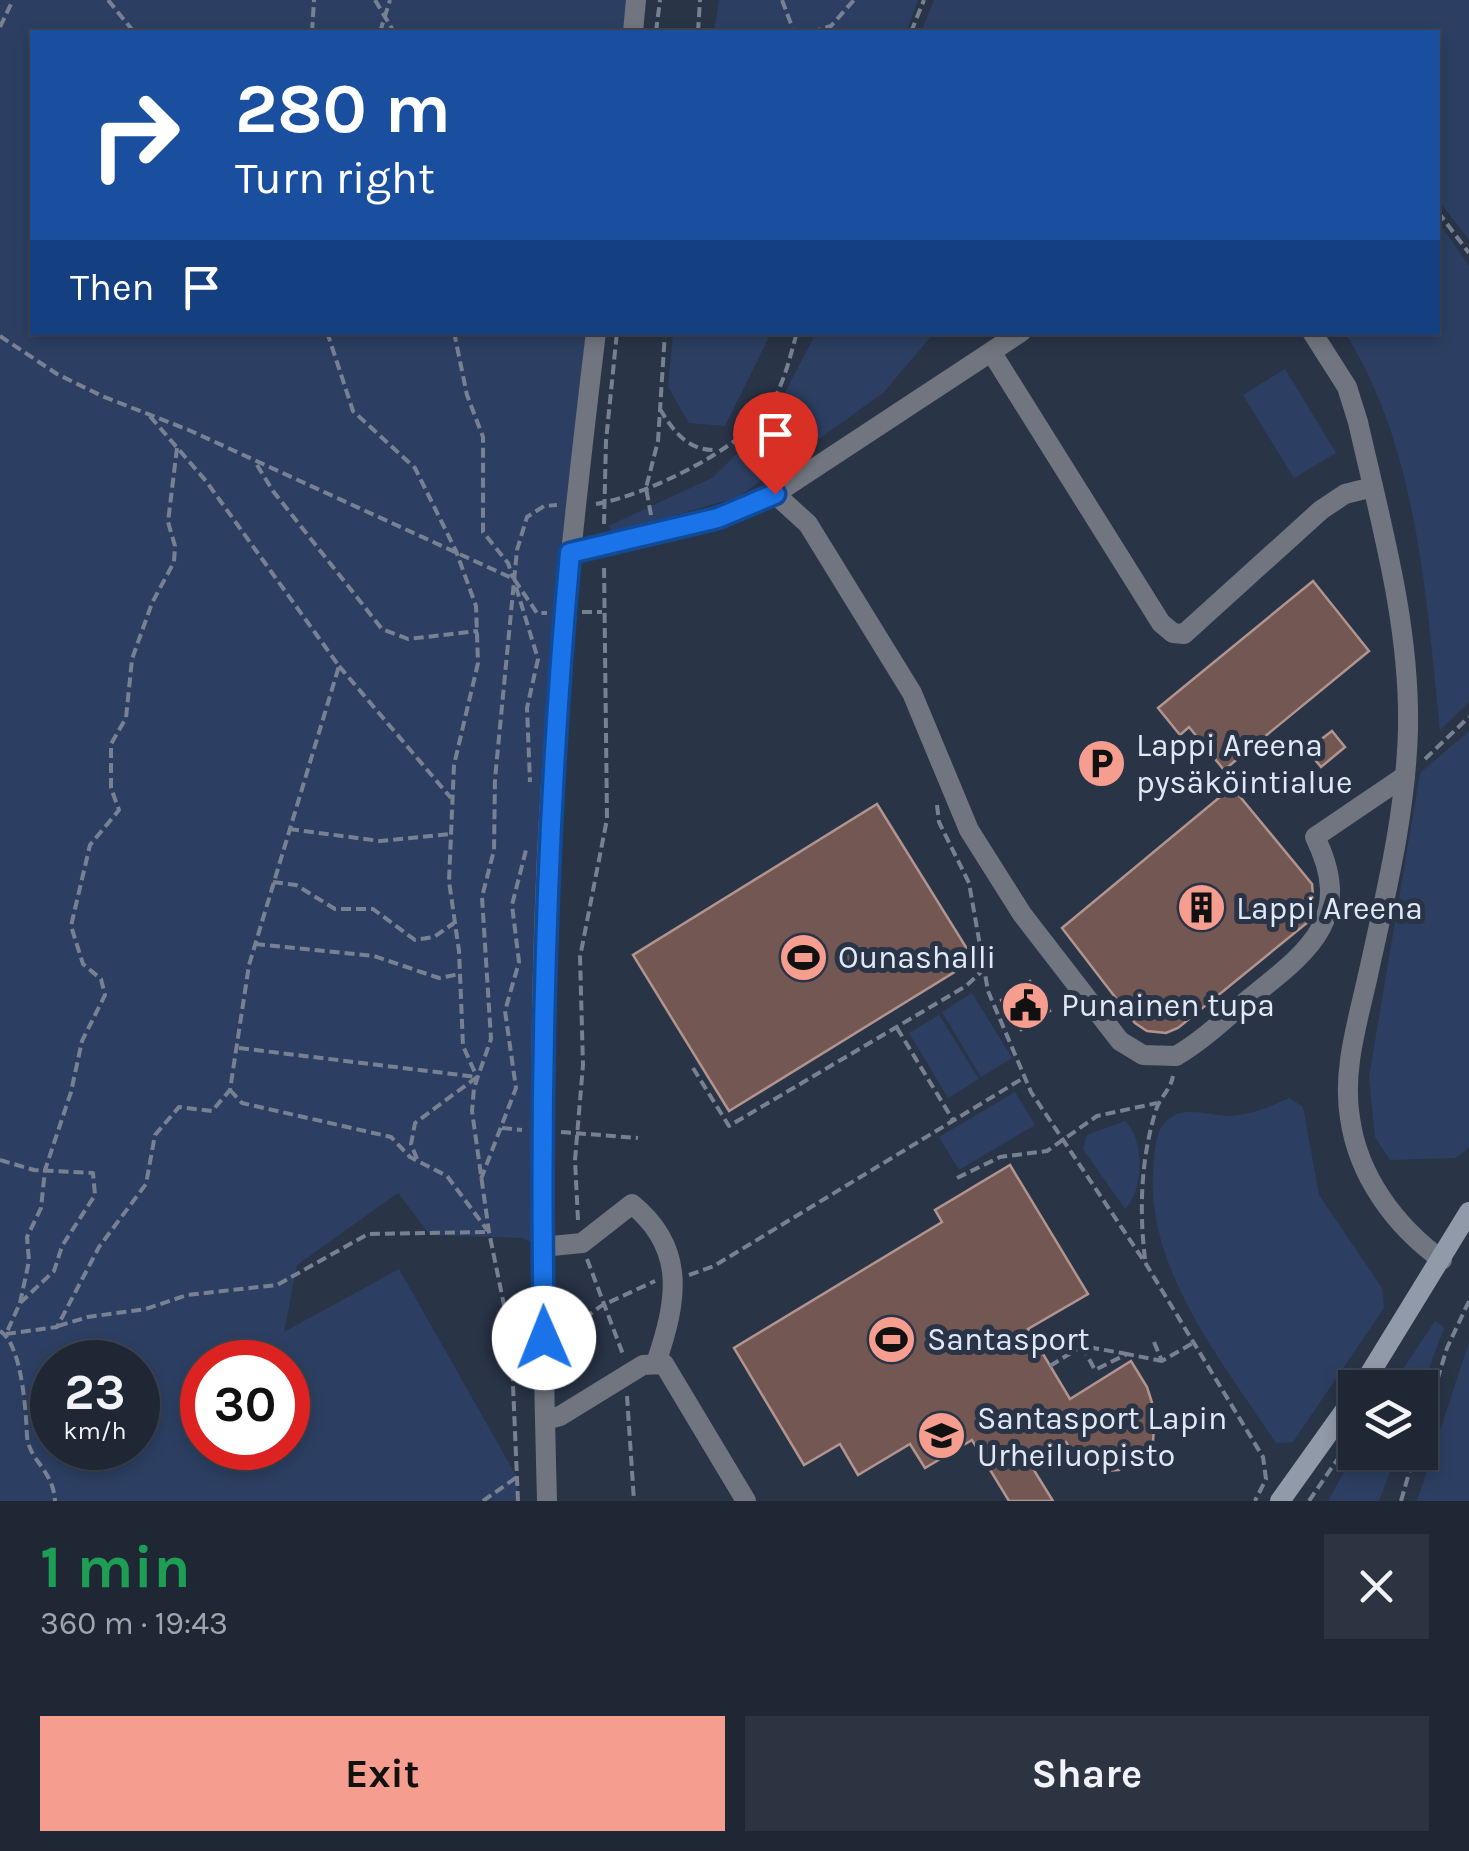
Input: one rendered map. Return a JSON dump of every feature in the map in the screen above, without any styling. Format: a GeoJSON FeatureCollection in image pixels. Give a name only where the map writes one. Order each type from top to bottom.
{"type":"FeatureCollection","features":[{"type":"Feature","properties":{"kind":"street"},"geometry":{"type":"LineString","coordinates":[[633,30],[636,0]]}},
{"type":"Feature","properties":{"kind":"street"},"geometry":{"type":"LineString","coordinates":[[547,1501],[542,1131],[550,803],[574,506],[596,335]]}},
{"type":"Feature","properties":{"kind":"street"},"geometry":{"type":"LineString","coordinates":[[570,553],[718,518],[775,494],[1017,335]]}},
{"type":"Feature","properties":{"kind":"street"},"geometry":{"type":"LineString","coordinates":[[1314,335],[1347,387],[1373,487],[1406,646],[1405,775],[1400,829],[1350,1064],[1350,1119],[1370,1180],[1407,1232],[1442,1260]]}},
{"type":"Feature","properties":{"kind":"street"},"geometry":{"type":"LineString","coordinates":[[992,353],[1162,623],[1173,633],[1184,634],[1321,510],[1346,494],[1373,487]]}},
{"type":"Feature","properties":{"kind":"street"},"geometry":{"type":"LineString","coordinates":[[775,494],[808,524],[912,692],[969,830],[1022,914],[1120,1041],[1143,1055],[1176,1056],[1305,954],[1326,920],[1329,905],[1326,860],[1315,837],[1405,775]]}},
{"type":"Feature","properties":{"kind":"street"},"geometry":{"type":"LineString","coordinates":[[542,1248],[582,1243],[632,1204],[666,1240],[673,1276],[666,1334],[656,1363]]}},
{"type":"Feature","properties":{"kind":"street"},"geometry":{"type":"LineString","coordinates":[[1372,1370],[1469,1212]]}},
{"type":"Feature","properties":{"kind":"street"},"geometry":{"type":"LineString","coordinates":[[545,1420],[560,1416],[642,1364],[664,1364],[746,1501]]}},
{"type":"Feature","properties":{"kind":"street"},"geometry":{"type":"LineString","coordinates":[[1271,1496],[1338,1416]]}},
{"type":"Feature","properties":{"kind":"path"},"geometry":{"type":"LineString","coordinates":[[0,28],[13,0]]}},
{"type":"Feature","properties":{"kind":"path"},"geometry":{"type":"LineString","coordinates":[[108,0],[132,30]]}},
{"type":"Feature","properties":{"kind":"path"},"geometry":{"type":"LineString","coordinates":[[312,30],[314,0]]}},
{"type":"Feature","properties":{"kind":"path"},"geometry":{"type":"LineString","coordinates":[[375,0],[393,30]]}},
{"type":"Feature","properties":{"kind":"path"},"geometry":{"type":"LineString","coordinates":[[381,30],[390,0]]}},
{"type":"Feature","properties":{"kind":"path"},"geometry":{"type":"LineString","coordinates":[[656,30],[660,0]]}},
{"type":"Feature","properties":{"kind":"path"},"geometry":{"type":"LineString","coordinates":[[698,30],[700,0]]}},
{"type":"Feature","properties":{"kind":"path"},"geometry":{"type":"LineString","coordinates":[[782,0],[793,30]]}},
{"type":"Feature","properties":{"kind":"path"},"geometry":{"type":"LineString","coordinates":[[818,30],[831,26],[854,0]]}},
{"type":"Feature","properties":{"kind":"path"},"geometry":{"type":"LineString","coordinates":[[912,30],[924,0]]}},
{"type":"Feature","properties":{"kind":"path"},"geometry":{"type":"LineString","coordinates":[[1440,215],[1469,253]]}},
{"type":"Feature","properties":{"kind":"path"},"geometry":{"type":"LineString","coordinates":[[328,335],[352,411],[415,468],[471,585],[478,663],[454,765],[449,881],[460,974],[463,1046],[477,1078]]}},
{"type":"Feature","properties":{"kind":"path"},"geometry":{"type":"LineString","coordinates":[[455,335],[467,395],[483,437],[483,532],[508,562],[538,659],[527,708],[532,794]]}},
{"type":"Feature","properties":{"kind":"path"},"geometry":{"type":"LineString","coordinates":[[617,335],[604,503],[602,722],[607,820],[580,957],[583,1065],[575,1180],[582,1243],[601,1306],[673,1276],[714,1266],[1025,1077]]}},
{"type":"Feature","properties":{"kind":"path"},"geometry":{"type":"LineString","coordinates":[[654,536],[646,488],[658,441],[665,335]]}},
{"type":"Feature","properties":{"kind":"path"},"geometry":{"type":"LineString","coordinates":[[604,503],[646,488],[720,450],[750,429],[774,401],[796,335]]}},
{"type":"Feature","properties":{"kind":"path"},"geometry":{"type":"LineString","coordinates":[[0,336],[57,374],[514,579],[537,614]]}},
{"type":"Feature","properties":{"kind":"path"},"geometry":{"type":"LineString","coordinates":[[660,409],[682,438],[697,448],[720,450]]}},
{"type":"Feature","properties":{"kind":"path"},"geometry":{"type":"LineString","coordinates":[[148,414],[178,447],[338,666],[452,798]]}},
{"type":"Feature","properties":{"kind":"path"},"geometry":{"type":"LineString","coordinates":[[20,1303],[29,1261],[27,1237],[41,1208],[45,1170],[71,1092],[82,1041],[106,995],[101,979],[83,964],[71,926],[90,845],[118,810],[111,788],[111,744],[126,718],[132,659],[152,603],[174,562],[175,546],[168,522],[178,447]]}},
{"type":"Feature","properties":{"kind":"path"},"geometry":{"type":"LineString","coordinates":[[256,462],[273,492],[382,629],[408,638],[478,631]]}},
{"type":"Feature","properties":{"kind":"path"},"geometry":{"type":"LineString","coordinates":[[518,1501],[511,1339],[489,1232],[472,1111],[477,1078],[491,1039],[482,897],[494,850],[495,779],[521,527],[527,516],[544,506],[574,506]]}},
{"type":"Feature","properties":{"kind":"path"},"geometry":{"type":"LineString","coordinates":[[57,1327],[99,1247],[146,1184],[155,1135],[179,1107],[212,1111],[230,1090],[255,944],[338,666]]}},
{"type":"Feature","properties":{"kind":"path"},"geometry":{"type":"LineString","coordinates":[[1405,775],[1469,717]]}},
{"type":"Feature","properties":{"kind":"path"},"geometry":{"type":"LineString","coordinates":[[936,792],[939,822],[968,883],[983,970],[1025,1077],[1146,1264],[1263,1457],[1271,1496],[1254,1501]]}},
{"type":"Feature","properties":{"kind":"path"},"geometry":{"type":"LineString","coordinates":[[480,1179],[516,1088],[506,1010],[519,962],[512,905],[532,828]]}},
{"type":"Feature","properties":{"kind":"path"},"geometry":{"type":"LineString","coordinates":[[289,829],[380,841],[450,834]]}},
{"type":"Feature","properties":{"kind":"path"},"geometry":{"type":"LineString","coordinates":[[273,882],[296,885],[334,909],[373,909],[415,940],[434,937],[455,923]]}},
{"type":"Feature","properties":{"kind":"path"},"geometry":{"type":"LineString","coordinates":[[255,944],[374,956],[439,978],[460,974]]}},
{"type":"Feature","properties":{"kind":"path"},"geometry":{"type":"LineString","coordinates":[[693,1068],[729,1126],[966,986],[983,970]]}},
{"type":"Feature","properties":{"kind":"path"},"geometry":{"type":"LineString","coordinates":[[897,1028],[953,1120]]}},
{"type":"Feature","properties":{"kind":"path"},"geometry":{"type":"LineString","coordinates":[[237,1048],[477,1078]]}},
{"type":"Feature","properties":{"kind":"path"},"geometry":{"type":"LineString","coordinates":[[957,1178],[1000,1158],[1047,1151],[1098,1116],[1158,1103],[1168,1095],[1176,1056]]}},
{"type":"Feature","properties":{"kind":"path"},"geometry":{"type":"LineString","coordinates":[[420,1164],[411,1144],[415,1124],[477,1078]]}},
{"type":"Feature","properties":{"kind":"path"},"geometry":{"type":"LineString","coordinates":[[230,1090],[242,1103],[391,1136],[420,1164],[448,1176],[489,1232]]}},
{"type":"Feature","properties":{"kind":"path"},"geometry":{"type":"LineString","coordinates":[[702,1102],[711,1097]]}},
{"type":"Feature","properties":{"kind":"path"},"geometry":{"type":"LineString","coordinates":[[1146,1264],[1144,1170],[1158,1103]]}},
{"type":"Feature","properties":{"kind":"path"},"geometry":{"type":"LineString","coordinates":[[502,1128],[638,1138]]}},
{"type":"Feature","properties":{"kind":"path"},"geometry":{"type":"LineString","coordinates":[[0,1160],[45,1170],[92,1174],[97,1182],[95,1195],[62,1246],[54,1271],[20,1303],[3,1333],[28,1406],[27,1438],[52,1477],[55,1501]]}},
{"type":"Feature","properties":{"kind":"path"},"geometry":{"type":"LineString","coordinates":[[3,1333],[57,1327],[88,1316],[146,1309],[187,1295],[277,1285],[368,1234],[489,1232]]}},
{"type":"Feature","properties":{"kind":"path"},"geometry":{"type":"LineString","coordinates":[[1438,1378],[1469,1300]]}},
{"type":"Feature","properties":{"kind":"path"},"geometry":{"type":"LineString","coordinates":[[1154,1342],[1162,1360]]}},
{"type":"Feature","properties":{"kind":"path"},"geometry":{"type":"LineString","coordinates":[[1050,1366],[1082,1346],[1162,1360],[1194,1342]]}},
{"type":"Feature","properties":{"kind":"path"},"geometry":{"type":"LineString","coordinates":[[1082,1346],[1095,1370],[1127,1354]]}},
{"type":"Feature","properties":{"kind":"path"},"geometry":{"type":"LineString","coordinates":[[1309,1501],[1338,1459]]}},
{"type":"Feature","properties":{"kind":"path"},"geometry":{"type":"LineString","coordinates":[[1401,1501],[1410,1470]]}},
{"type":"Feature","properties":{"kind":"path"},"geometry":{"type":"LineString","coordinates":[[483,1501],[517,1478]]}},
{"type":"Feature","properties":{"kind":"shaded area"},"geometry":{"type":"Polygon","coordinates":[[[0,0],[636,0],[633,30],[30,30],[30,335],[596,335],[549,803],[542,1247],[522,1238],[430,1235],[398,1193],[297,1265],[284,1332],[399,1269],[517,1477],[518,1501],[0,1501],[0,0]]]}},
{"type":"Feature","properties":{"kind":"shaded area"},"geometry":{"type":"Polygon","coordinates":[[[719,0],[918,0],[907,30],[714,30],[719,0]]]}},
{"type":"Feature","properties":{"kind":"shaded area"},"geometry":{"type":"Polygon","coordinates":[[[934,0],[1469,0],[1469,240],[1440,203],[1440,30],[922,30],[934,0]]]}},
{"type":"Feature","properties":{"kind":"shaded area"},"geometry":{"type":"Polygon","coordinates":[[[1440,224],[1469,266],[1469,702],[1440,730],[1415,525],[1389,425],[1346,335],[1440,335],[1440,224]]]}},
{"type":"Feature","properties":{"kind":"shaded area"},"geometry":{"type":"Polygon","coordinates":[[[673,335],[770,335],[725,426],[689,423],[668,387],[673,335]]]}},
{"type":"Feature","properties":{"kind":"shaded area"},"geometry":{"type":"Polygon","coordinates":[[[815,335],[932,335],[883,393],[738,497],[614,533],[608,526],[712,478],[770,421],[815,335]]]}},
{"type":"Feature","properties":{"kind":"shaded area"},"geometry":{"type":"Polygon","coordinates":[[[1285,369],[1336,453],[1294,478],[1243,395],[1285,369]]]}},
{"type":"Feature","properties":{"kind":"shaded area"},"geometry":{"type":"Polygon","coordinates":[[[1469,731],[1469,1147],[1456,1158],[1390,1160],[1375,1137],[1369,1077],[1420,773],[1469,731]]]}},
{"type":"Feature","properties":{"kind":"shaded area"},"geometry":{"type":"Polygon","coordinates":[[[972,993],[1012,1058],[981,1077],[942,1012],[972,993]]]}},
{"type":"Feature","properties":{"kind":"shaded area"},"geometry":{"type":"Polygon","coordinates":[[[939,1015],[979,1079],[948,1098],[909,1033],[939,1015]]]}},
{"type":"Feature","properties":{"kind":"shaded area"},"geometry":{"type":"Polygon","coordinates":[[[1015,1092],[1035,1125],[959,1170],[939,1137],[1015,1092]]]}},
{"type":"Feature","properties":{"kind":"shaded area"},"geometry":{"type":"Polygon","coordinates":[[[1289,1098],[1303,1107],[1319,1195],[1382,1288],[1384,1308],[1342,1370],[1338,1370],[1338,1376],[1293,1442],[1276,1443],[1210,1345],[1173,1273],[1160,1236],[1153,1198],[1156,1142],[1165,1122],[1176,1114],[1191,1112],[1223,1116],[1260,1110],[1289,1098]]]}},
{"type":"Feature","properties":{"kind":"shaded area"},"geometry":{"type":"Polygon","coordinates":[[[1125,1121],[1136,1140],[1140,1165],[1136,1190],[1125,1209],[1083,1149],[1087,1135],[1125,1121]]]}},
{"type":"Feature","properties":{"kind":"shaded area"},"geometry":{"type":"Polygon","coordinates":[[[1435,1321],[1444,1328],[1428,1370],[1402,1370],[1435,1321]]]}},
{"type":"Feature","properties":{"kind":"shaded area"},"geometry":{"type":"Polygon","coordinates":[[[1469,1342],[1469,1501],[1417,1501],[1427,1470],[1438,1470],[1438,1437],[1469,1342]]]}},
{"type":"Feature","properties":{"kind":"shaded area"},"geometry":{"type":"Polygon","coordinates":[[[1345,1470],[1391,1470],[1379,1501],[1328,1501],[1345,1470]]]}},
{"type":"Feature","properties":{"kind":"building"},"geometry":{"type":"Polygon","coordinates":[[[1313,581],[1369,651],[1224,770],[1189,727],[1180,735],[1158,708],[1313,581]]]}},
{"type":"Feature","properties":{"kind":"building"},"geometry":{"type":"Polygon","coordinates":[[[1332,731],[1345,747],[1321,767],[1307,750],[1332,731]]]}},
{"type":"Feature","properties":{"kind":"building","name":"Lappi Areena"},"geometry":{"type":"Polygon","coordinates":[[[1232,787],[1312,884],[1314,908],[1308,922],[1178,1028],[1166,1033],[1147,1031],[1135,1023],[1062,928],[1232,787]]]}},
{"type":"Feature","properties":{"kind":"building","name":"Ounashalli"},"geometry":{"type":"Polygon","coordinates":[[[877,804],[974,960],[729,1111],[633,955],[877,804]]]}},
{"type":"Feature","properties":{"kind":"building","name":"Punainen tupa"},"geometry":{"type":"Polygon","coordinates":[[[1030,981],[1050,1011],[1021,1030],[1001,1000],[1030,981]]]}},
{"type":"Feature","properties":{"kind":"building","name":"Santasport"},"geometry":{"type":"Polygon","coordinates":[[[1010,1165],[1088,1294],[1028,1329],[1070,1399],[1131,1361],[1147,1387],[1155,1412],[1153,1442],[1146,1454],[1119,1470],[1103,1471],[1074,1456],[1066,1442],[1032,1467],[1053,1501],[1009,1501],[972,1440],[925,1468],[910,1444],[858,1475],[840,1444],[804,1465],[734,1348],[942,1222],[935,1210],[1010,1165]]]}},
{"type":"Feature","properties":{"kind":"place","name":"Lappi Areena pysäköintialue"},"geometry":{"type":"Point","coordinates":[1101,763]}},
{"type":"Feature","properties":{"kind":"place","name":"Lappi Areena"},"geometry":{"type":"Point","coordinates":[1201,908]}},
{"type":"Feature","properties":{"kind":"place","name":"Ounashalli"},"geometry":{"type":"Point","coordinates":[803,957]}},
{"type":"Feature","properties":{"kind":"place","name":"Punainen tupa"},"geometry":{"type":"Point","coordinates":[1026,1005]}},
{"type":"Feature","properties":{"kind":"place","name":"Santasport"},"geometry":{"type":"Point","coordinates":[892,1339]}},
{"type":"Feature","properties":{"kind":"place","name":"Santasport Lapin Urheiluopisto"},"geometry":{"type":"Point","coordinates":[942,1436]}},
{"type":"Feature","properties":{"kind":"route"},"geometry":{"type":"LineString","coordinates":[[544,1338],[542,1070],[550,803],[570,553],[639,540],[718,518],[775,494]]}}]}
